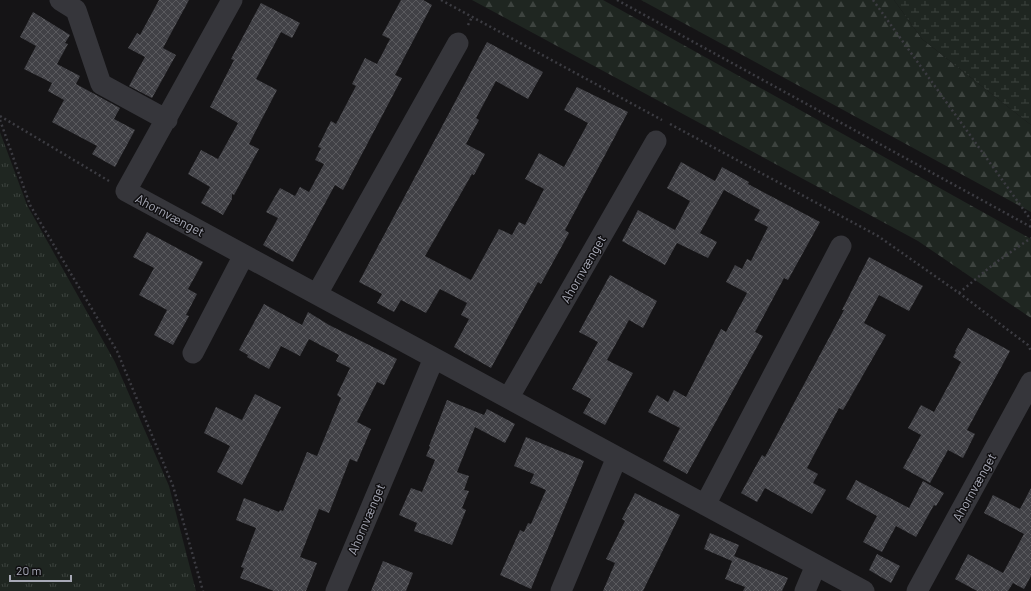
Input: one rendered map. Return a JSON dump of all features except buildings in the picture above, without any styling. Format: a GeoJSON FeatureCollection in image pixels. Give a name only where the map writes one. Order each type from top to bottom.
{"type":"FeatureCollection","features":[{"type":"Feature","properties":{"kind":"street"},"geometry":{"type":"LineString","coordinates":[[60,0],[76,10],[101,84],[167,120]]}},
{"type":"Feature","properties":{"kind":"street","name":"Ahornvænget"},"geometry":{"type":"LineString","coordinates":[[232,0],[167,120],[126,191],[864,591]]}},
{"type":"Feature","properties":{"kind":"street"},"geometry":{"type":"LineString","coordinates":[[317,294],[458,43]]}},
{"type":"Feature","properties":{"kind":"street","name":"Ahornvænget"},"geometry":{"type":"LineString","coordinates":[[509,398],[656,141]]}},
{"type":"Feature","properties":{"kind":"street"},"geometry":{"type":"LineString","coordinates":[[705,505],[841,246]]}},
{"type":"Feature","properties":{"kind":"street"},"geometry":{"type":"LineString","coordinates":[[193,353],[244,255]]}},
{"type":"Feature","properties":{"kind":"street","name":"Ahornvænget"},"geometry":{"type":"LineString","coordinates":[[336,591],[434,358]]}},
{"type":"Feature","properties":{"kind":"street","name":"Ahornvænget"},"geometry":{"type":"LineString","coordinates":[[916,591],[1031,382]]}},
{"type":"Feature","properties":{"kind":"street"},"geometry":{"type":"LineString","coordinates":[[561,591],[617,457]]}},
{"type":"Feature","properties":{"kind":"street"},"geometry":{"type":"LineString","coordinates":[[805,591],[816,565]]}},
{"type":"Feature","properties":{"kind":"path"},"geometry":{"type":"LineString","coordinates":[[441,0],[878,236],[1028,345],[1031,351]]}},
{"type":"Feature","properties":{"kind":"path"},"geometry":{"type":"LineString","coordinates":[[617,0],[1031,227]]}},
{"type":"Feature","properties":{"kind":"path"},"geometry":{"type":"LineString","coordinates":[[873,0],[1031,220]]}},
{"type":"Feature","properties":{"kind":"path"},"geometry":{"type":"LineString","coordinates":[[0,116],[126,191]]}},
{"type":"Feature","properties":{"kind":"path"},"geometry":{"type":"LineString","coordinates":[[0,120],[30,205],[117,351],[173,486],[203,591]]}},
{"type":"Feature","properties":{"kind":"path"},"geometry":{"type":"LineString","coordinates":[[958,293],[995,263],[1031,238]]}},
{"type":"Feature","properties":{"kind":"green space"},"geometry":{"type":"Polygon","coordinates":[[[472,0],[603,0],[1031,239],[1031,318],[918,241],[472,0]]]}},
{"type":"Feature","properties":{"kind":"green space"},"geometry":{"type":"Polygon","coordinates":[[[641,0],[894,0],[922,39],[1031,125],[1031,212],[641,0]]]}},
{"type":"Feature","properties":{"kind":"green space"},"geometry":{"type":"Polygon","coordinates":[[[894,0],[1031,0],[1031,125],[922,39],[894,0]]]}},
{"type":"Feature","properties":{"kind":"green space"},"geometry":{"type":"Polygon","coordinates":[[[0,132],[27,205],[115,362],[169,486],[196,591],[0,591],[0,132]]]}}]}
